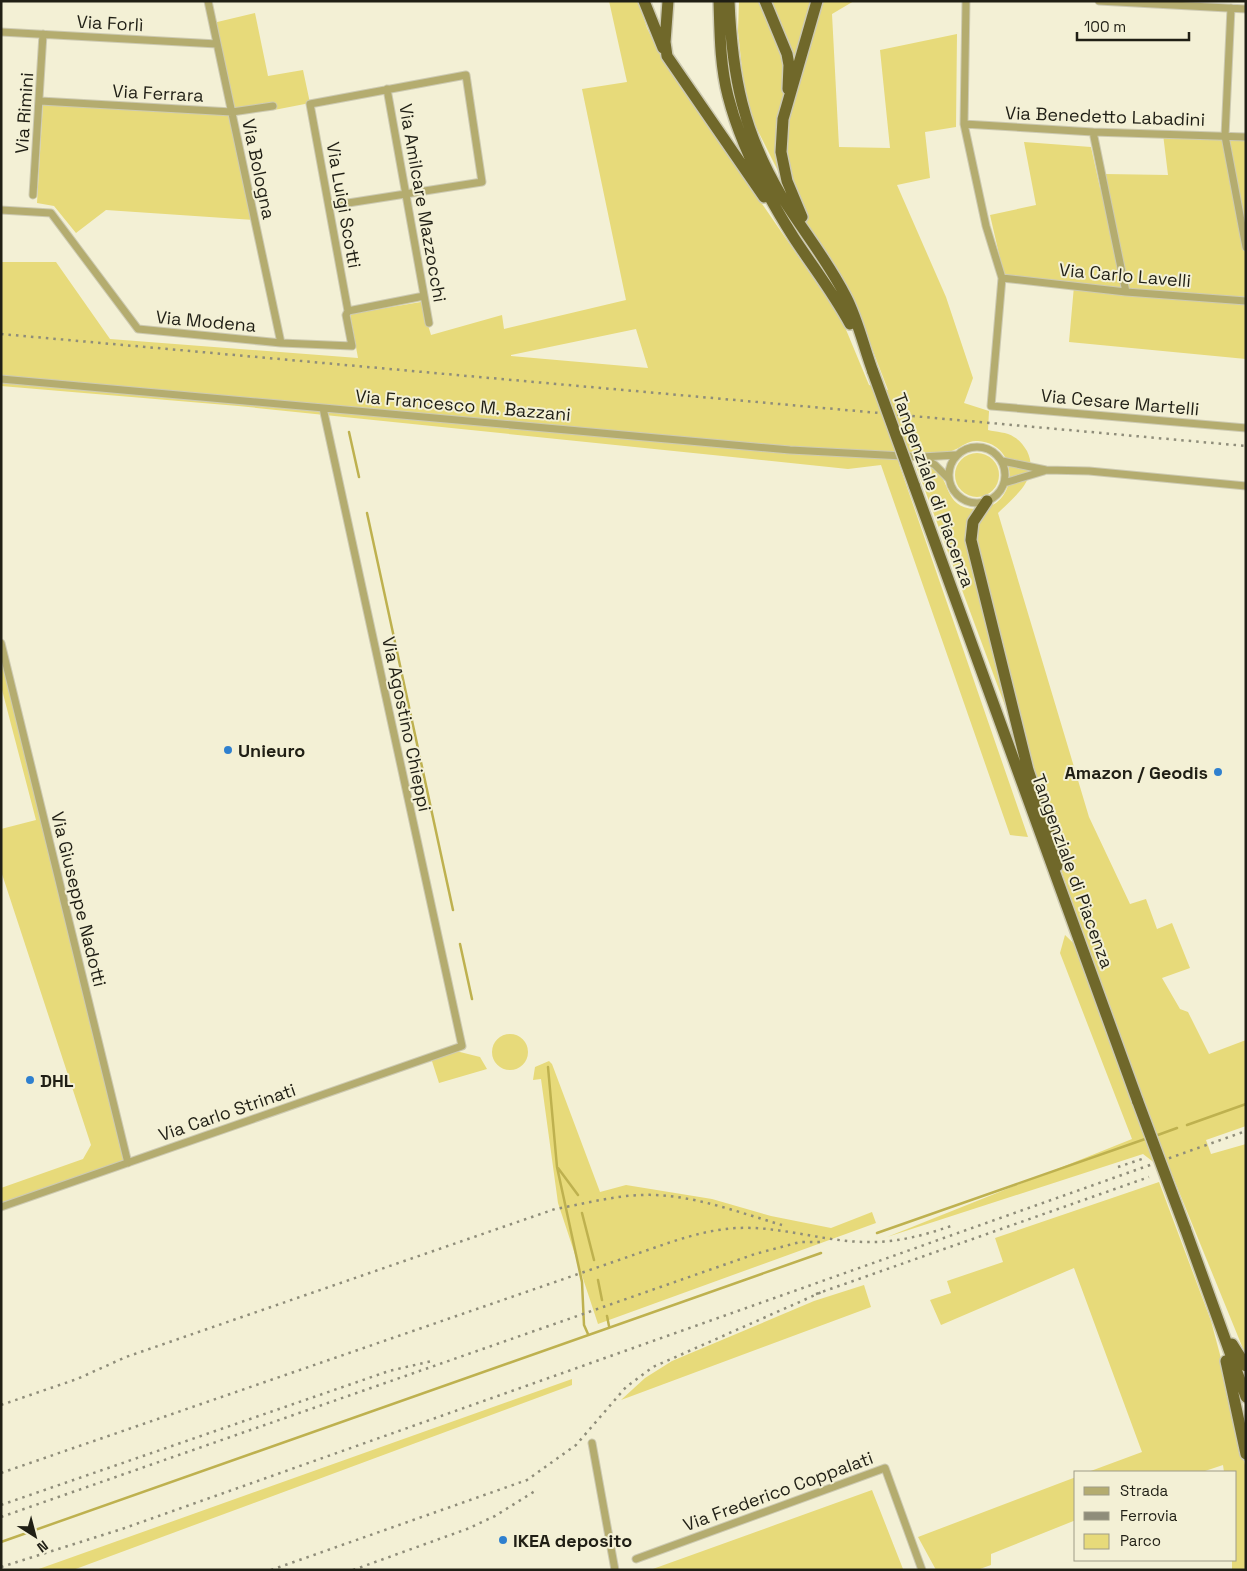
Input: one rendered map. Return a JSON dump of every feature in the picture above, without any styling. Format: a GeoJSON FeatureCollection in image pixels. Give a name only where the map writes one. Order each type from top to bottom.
{"type":"FeatureCollection","features":[{"type":"Feature","properties":{"kind":"highway"},"geometry":{"type":"LineString","coordinates":[[644,1],[667,56],[739,164],[795,239]]}},
{"type":"Feature","properties":{"kind":"highway"},"geometry":{"type":"LineString","coordinates":[[667,56],[665,42],[668,1]]}},
{"type":"Feature","properties":{"kind":"highway","name":"Tangenziale di Piacenza"},"geometry":{"type":"LineString","coordinates":[[720,1],[721,53],[728,95],[782,196],[826,260],[847,298],[872,372],[1246,1397]]}},
{"type":"Feature","properties":{"kind":"highway","name":"Tangenziale di Piacenza"},"geometry":{"type":"LineString","coordinates":[[729,1],[731,51],[751,162],[795,239],[839,303],[867,357]]}},
{"type":"Feature","properties":{"kind":"highway"},"geometry":{"type":"LineString","coordinates":[[765,1],[789,65],[788,101]]}},
{"type":"Feature","properties":{"kind":"highway"},"geometry":{"type":"LineString","coordinates":[[817,1],[783,120],[781,152],[786,181],[806,225],[826,260]]}},
{"type":"Feature","properties":{"kind":"highway"},"geometry":{"type":"LineString","coordinates":[[987,501],[973,522],[970,540],[1028,770],[1055,849],[1058,883]]}},
{"type":"Feature","properties":{"kind":"highway"},"geometry":{"type":"LineString","coordinates":[[1214,1311],[1246,1366]]}},
{"type":"Feature","properties":{"kind":"highway"},"geometry":{"type":"LineString","coordinates":[[1214,1311],[1246,1454]]}},
{"type":"Feature","properties":{"kind":"street","name":"Via Bologna"},"geometry":{"type":"LineString","coordinates":[[208,1],[281,343]]}},
{"type":"Feature","properties":{"kind":"street"},"geometry":{"type":"LineString","coordinates":[[966,1],[964,124],[986,226],[1002,278]]}},
{"type":"Feature","properties":{"kind":"street"},"geometry":{"type":"LineString","coordinates":[[1099,1],[1246,9]]}},
{"type":"Feature","properties":{"kind":"street"},"geometry":{"type":"LineString","coordinates":[[1231,8],[1225,136],[1246,248]]}},
{"type":"Feature","properties":{"kind":"street","name":"Via Forlì"},"geometry":{"type":"LineString","coordinates":[[1,32],[217,44]]}},
{"type":"Feature","properties":{"kind":"street","name":"Via Rimini"},"geometry":{"type":"LineString","coordinates":[[33,195],[43,34]]}},
{"type":"Feature","properties":{"kind":"street"},"geometry":{"type":"LineString","coordinates":[[329,206],[482,182],[466,75],[388,89]]}},
{"type":"Feature","properties":{"kind":"street","name":"Via Luigi Scotti"},"geometry":{"type":"LineString","coordinates":[[348,311],[310,104],[388,89]]}},
{"type":"Feature","properties":{"kind":"street","name":"Via Amilcare Mazzocchi"},"geometry":{"type":"LineString","coordinates":[[388,89],[429,322]]}},
{"type":"Feature","properties":{"kind":"street","name":"Via Ferrara"},"geometry":{"type":"LineString","coordinates":[[40,101],[232,112],[273,106]]}},
{"type":"Feature","properties":{"kind":"street","name":"Via Benedetto Labadini"},"geometry":{"type":"LineString","coordinates":[[964,124],[1093,132],[1246,137]]}},
{"type":"Feature","properties":{"kind":"street"},"geometry":{"type":"LineString","coordinates":[[1093,132],[1126,292]]}},
{"type":"Feature","properties":{"kind":"street","name":"Via Modena"},"geometry":{"type":"LineString","coordinates":[[1,210],[51,213],[138,329],[281,343],[352,346],[346,316],[348,311]]}},
{"type":"Feature","properties":{"kind":"street","name":"Via Carlo Lavelli"},"geometry":{"type":"LineString","coordinates":[[1002,278],[1126,292],[1246,301]]}},
{"type":"Feature","properties":{"kind":"street","name":"Via Cesare Martelli"},"geometry":{"type":"LineString","coordinates":[[1002,278],[991,406],[1246,428]]}},
{"type":"Feature","properties":{"kind":"street"},"geometry":{"type":"LineString","coordinates":[[348,311],[424,296]]}},
{"type":"Feature","properties":{"kind":"street","name":"Via Francesco M. Bazzani"},"geometry":{"type":"LineString","coordinates":[[1,379],[790,450],[922,457],[956,455]]}},
{"type":"Feature","properties":{"kind":"street","name":"Via Agostino Chieppi"},"geometry":{"type":"LineString","coordinates":[[323,408],[462,1046]]}},
{"type":"Feature","properties":{"kind":"street"},"geometry":{"type":"LineString","coordinates":[[980,446],[995,453],[1002,461],[1005,475],[1004,484],[994,497],[987,501],[970,502],[962,499],[951,487],[949,470],[956,455],[971,447],[980,446]]}},
{"type":"Feature","properties":{"kind":"street"},"geometry":{"type":"LineString","coordinates":[[922,457],[935,465],[949,478]]}},
{"type":"Feature","properties":{"kind":"street"},"geometry":{"type":"LineString","coordinates":[[1002,461],[1046,470],[1089,471],[1246,486]]}},
{"type":"Feature","properties":{"kind":"street"},"geometry":{"type":"LineString","coordinates":[[1004,484],[1046,470]]}},
{"type":"Feature","properties":{"kind":"street","name":"Via Giuseppe Nadotti"},"geometry":{"type":"LineString","coordinates":[[1,643],[128,1163]]}},
{"type":"Feature","properties":{"kind":"street","name":"Via Carlo Strinati"},"geometry":{"type":"LineString","coordinates":[[1,1207],[462,1046]]}},
{"type":"Feature","properties":{"kind":"street"},"geometry":{"type":"LineString","coordinates":[[592,1443],[615,1570]]}},
{"type":"Feature","properties":{"kind":"street","name":"Via Frederico Coppalati"},"geometry":{"type":"LineString","coordinates":[[636,1559],[886,1468],[922,1570]]}},
{"type":"Feature","properties":{"kind":"green space"},"geometry":{"type":"Polygon","coordinates":[[[609,1],[638,1],[647,28],[663,60],[842,320],[869,385],[888,390],[853,299],[793,201],[746,107],[738,31],[739,1],[854,1],[832,14],[839,147],[890,148],[880,50],[957,34],[956,127],[925,132],[930,178],[897,185],[946,297],[973,378],[964,403],[989,411],[988,430],[1008,434],[1016,438],[1027,451],[1030,461],[1028,478],[1019,493],[998,513],[1089,817],[1130,904],[1146,899],[1157,929],[1172,923],[1190,968],[1162,978],[1180,1009],[1188,1012],[1209,1054],[1246,1040],[1246,1126],[1206,1140],[1211,1154],[1246,1144],[1246,1356],[1173,1177],[1143,1154],[887,1237],[1132,1139],[1060,953],[1065,935],[1092,961],[1010,719],[916,466],[929,467],[938,472],[952,498],[964,507],[975,509],[990,506],[1000,499],[1007,489],[1010,477],[1008,464],[1002,453],[992,445],[971,441],[948,453],[899,464],[1028,837],[1010,835],[881,465],[848,469],[238,406],[1,386],[1,262],[56,262],[110,339],[358,358],[350,314],[421,302],[431,335],[502,315],[504,329],[626,300],[582,89],[627,82],[609,1]],[[636,329],[511,355],[511,356],[648,368],[636,329]]]}},
{"type":"Feature","properties":{"kind":"green space"},"geometry":{"type":"Polygon","coordinates":[[[255,13],[268,76],[303,70],[310,103],[274,110],[274,106],[233,112],[213,23],[255,13]]]}},
{"type":"Feature","properties":{"kind":"green space"},"geometry":{"type":"Polygon","coordinates":[[[43,103],[233,112],[254,220],[106,210],[76,233],[54,206],[37,203],[43,103]]]}},
{"type":"Feature","properties":{"kind":"green space"},"geometry":{"type":"Polygon","coordinates":[[[1163,134],[1246,138],[1246,359],[1069,342],[1074,286],[1005,280],[990,215],[1036,205],[1024,142],[1091,147],[1100,188],[1105,174],[1168,175],[1163,134]]]}},
{"type":"Feature","properties":{"kind":"green space"},"geometry":{"type":"Polygon","coordinates":[[[977,453],[989,457],[995,463],[999,475],[995,487],[989,493],[977,497],[965,493],[959,487],[955,475],[959,463],[965,457],[977,453]]]}},
{"type":"Feature","properties":{"kind":"green space"},"geometry":{"type":"Polygon","coordinates":[[[1,642],[129,1164],[1,1207],[1,1188],[83,1159],[91,1145],[1,871],[1,829],[36,820],[1,686],[1,642]]]}},
{"type":"Feature","properties":{"kind":"green space"},"geometry":{"type":"Polygon","coordinates":[[[510,1034],[517,1035],[523,1039],[527,1045],[527,1059],[523,1065],[517,1069],[510,1070],[503,1069],[497,1065],[493,1059],[492,1052],[493,1045],[497,1039],[503,1035],[510,1034]]]}},
{"type":"Feature","properties":{"kind":"green space"},"geometry":{"type":"Polygon","coordinates":[[[456,1051],[480,1057],[487,1069],[439,1083],[431,1058],[456,1051]]]}},
{"type":"Feature","properties":{"kind":"green space"},"geometry":{"type":"Polygon","coordinates":[[[549,1061],[552,1064],[600,1192],[626,1185],[712,1199],[771,1216],[831,1228],[872,1212],[876,1223],[598,1324],[558,1203],[541,1079],[533,1080],[535,1067],[549,1061]]]}},
{"type":"Feature","properties":{"kind":"green space"},"geometry":{"type":"Polygon","coordinates":[[[1159,1182],[1211,1321],[1230,1392],[1246,1470],[1246,1570],[1232,1570],[1232,1561],[1237,1561],[1237,1471],[1224,1471],[1223,1465],[1205,1471],[1091,1471],[1142,1452],[1074,1268],[941,1325],[930,1300],[951,1293],[947,1281],[1003,1262],[995,1238],[1159,1182]]]}},
{"type":"Feature","properties":{"kind":"green space"},"geometry":{"type":"Polygon","coordinates":[[[864,1285],[871,1307],[621,1400],[645,1378],[672,1361],[814,1301],[864,1285]]]}},
{"type":"Feature","properties":{"kind":"green space"},"geometry":{"type":"Polygon","coordinates":[[[572,1379],[572,1385],[73,1570],[36,1570],[572,1379]]]}},
{"type":"Feature","properties":{"kind":"green space"},"geometry":{"type":"Polygon","coordinates":[[[1074,1478],[1074,1521],[991,1554],[991,1565],[977,1570],[936,1570],[918,1537],[1074,1478]]]}},
{"type":"Feature","properties":{"kind":"green space"},"geometry":{"type":"Polygon","coordinates":[[[872,1490],[903,1569],[650,1570],[872,1490]]]}},
{"type":"Feature","properties":{"kind":"waterway"},"geometry":{"type":"LineString","coordinates":[[349,432],[359,477]]}},
{"type":"Feature","properties":{"kind":"waterway"},"geometry":{"type":"LineString","coordinates":[[367,513],[453,910]]}},
{"type":"Feature","properties":{"kind":"waterway"},"geometry":{"type":"LineString","coordinates":[[460,944],[472,999]]}},
{"type":"Feature","properties":{"kind":"waterway"},"geometry":{"type":"LineString","coordinates":[[548,1067],[557,1167],[582,1282],[584,1325],[588,1334]]}},
{"type":"Feature","properties":{"kind":"waterway"},"geometry":{"type":"LineString","coordinates":[[1187,1125],[1246,1104]]}},
{"type":"Feature","properties":{"kind":"waterway"},"geometry":{"type":"LineString","coordinates":[[1155,1136],[1177,1128]]}},
{"type":"Feature","properties":{"kind":"waterway"},"geometry":{"type":"LineString","coordinates":[[877,1233],[1148,1138]]}},
{"type":"Feature","properties":{"kind":"waterway"},"geometry":{"type":"LineString","coordinates":[[558,1168],[578,1195]]}},
{"type":"Feature","properties":{"kind":"waterway"},"geometry":{"type":"LineString","coordinates":[[582,1213],[594,1260]]}},
{"type":"Feature","properties":{"kind":"waterway"},"geometry":{"type":"LineString","coordinates":[[1,1542],[821,1253]]}},
{"type":"Feature","properties":{"kind":"waterway"},"geometry":{"type":"LineString","coordinates":[[598,1280],[602,1300]]}},
{"type":"Feature","properties":{"kind":"waterway"},"geometry":{"type":"LineString","coordinates":[[607,1316],[609,1326]]}},
{"type":"Feature","properties":{"kind":"railway"},"geometry":{"type":"LineString","coordinates":[[1,334],[1246,446]]}},
{"type":"Feature","properties":{"kind":"railway"},"geometry":{"type":"LineString","coordinates":[[1,1567],[122,1529],[1246,1131]]}},
{"type":"Feature","properties":{"kind":"railway"},"geometry":{"type":"LineString","coordinates":[[1118,1167],[1142,1159]]}},
{"type":"Feature","properties":{"kind":"railway"},"geometry":{"type":"LineString","coordinates":[[816,1294],[1149,1177]]}},
{"type":"Feature","properties":{"kind":"railway"},"geometry":{"type":"LineString","coordinates":[[1,1405],[77,1379],[126,1357],[555,1209],[619,1197],[659,1195],[713,1204],[782,1225]]}},
{"type":"Feature","properties":{"kind":"railway"},"geometry":{"type":"LineString","coordinates":[[1,1473],[696,1235],[712,1231],[755,1228],[855,1242],[882,1242],[912,1237],[951,1226]]}},
{"type":"Feature","properties":{"kind":"railway"},"geometry":{"type":"LineString","coordinates":[[1,1517],[755,1254],[800,1242],[823,1242]]}},
{"type":"Feature","properties":{"kind":"railway"},"geometry":{"type":"LineString","coordinates":[[271,1570],[527,1480],[576,1445],[626,1387],[653,1367],[822,1292]]}},
{"type":"Feature","properties":{"kind":"railway"},"geometry":{"type":"LineString","coordinates":[[1,1505],[389,1371],[432,1361]]}},
{"type":"Feature","properties":{"kind":"railway"},"geometry":{"type":"LineString","coordinates":[[353,1570],[467,1529],[495,1516],[535,1491]]}},
{"type":"Feature","properties":{"kind":"place","name":"Unieuro"},"geometry":{"type":"Point","coordinates":[228,750]}},
{"type":"Feature","properties":{"kind":"place","name":"Amazon / Geodis"},"geometry":{"type":"Point","coordinates":[1218,772]}},
{"type":"Feature","properties":{"kind":"place","name":"DHL"},"geometry":{"type":"Point","coordinates":[30,1080]}},
{"type":"Feature","properties":{"kind":"place","name":"IKEA deposito"},"geometry":{"type":"Point","coordinates":[503,1540]}}]}
